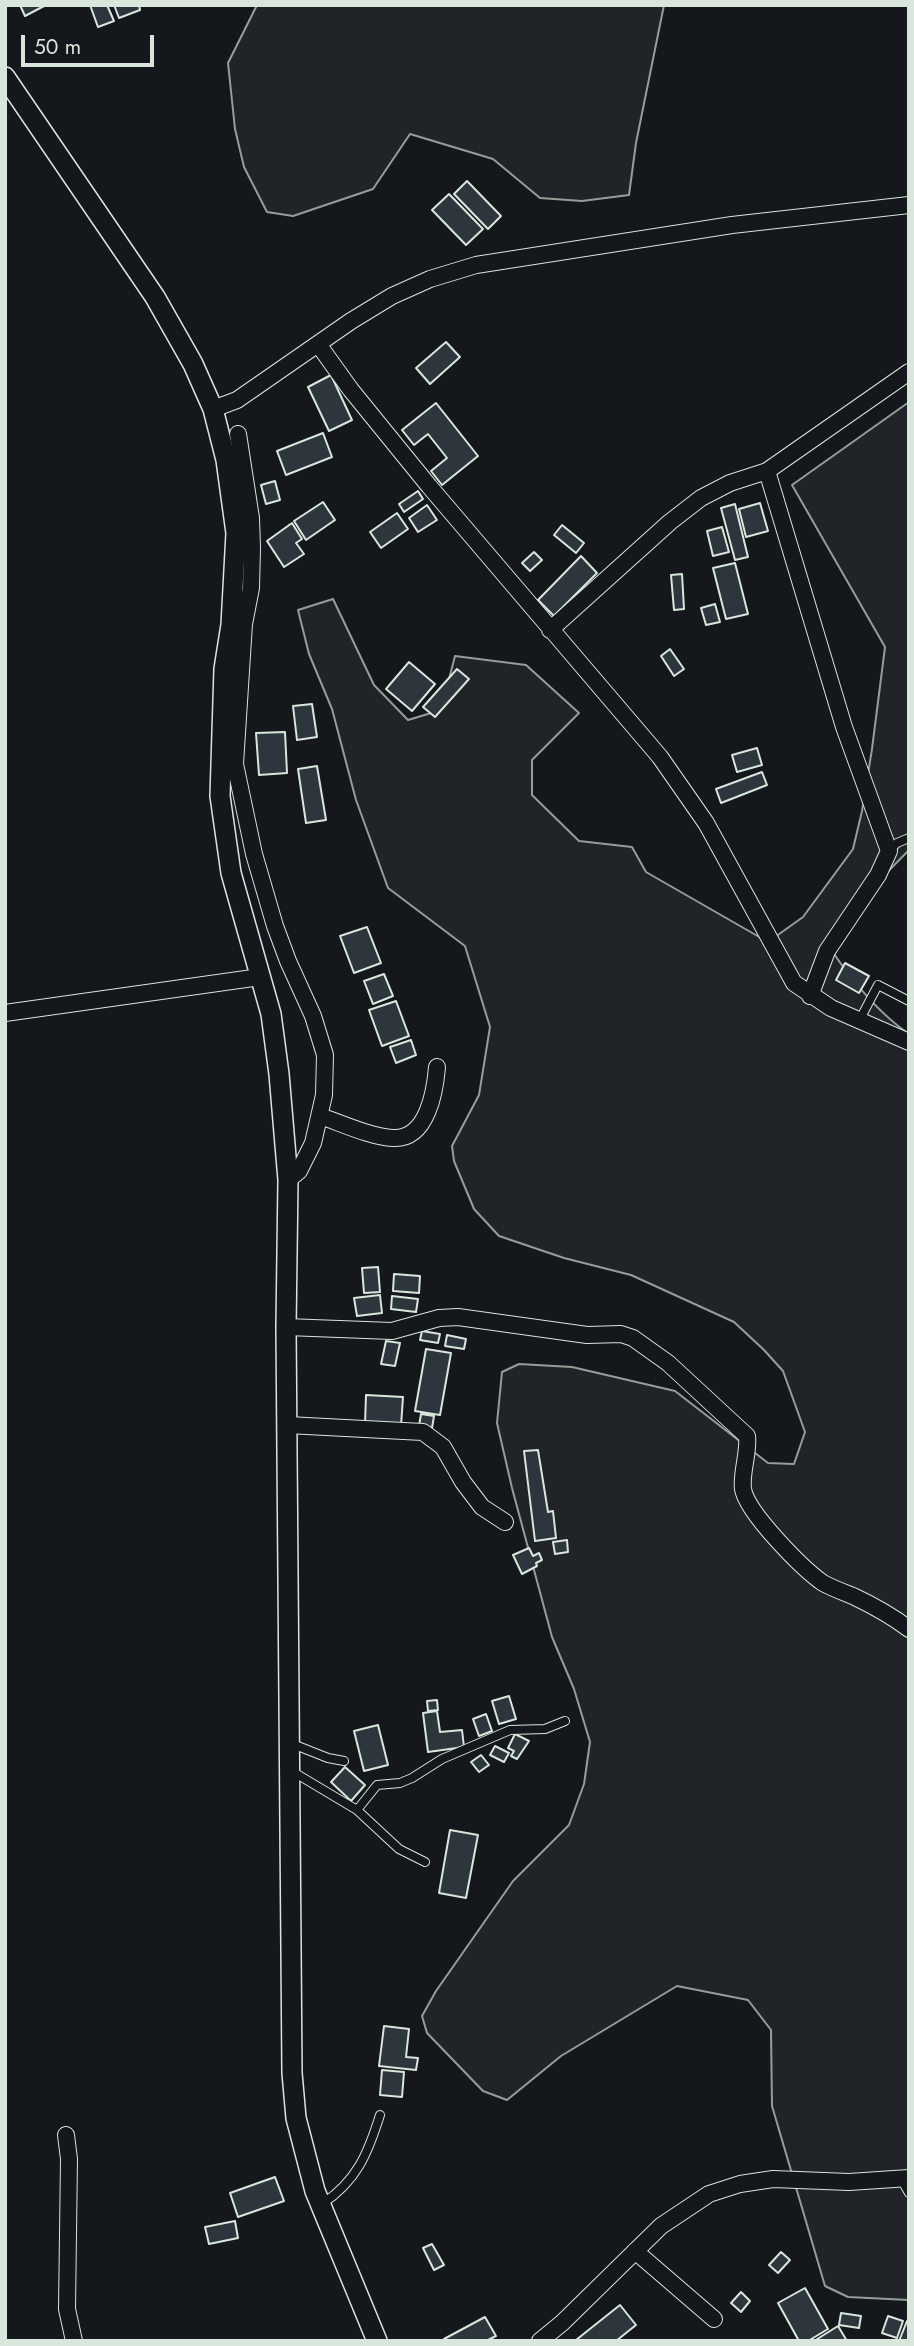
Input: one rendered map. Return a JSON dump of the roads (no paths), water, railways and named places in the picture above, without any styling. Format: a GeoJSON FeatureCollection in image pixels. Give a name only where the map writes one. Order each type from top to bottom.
{"type":"FeatureCollection","features":[{"type":"Feature","properties":{"kind":"street"},"geometry":{"type":"LineString","coordinates":[[5,77],[155,297],[193,364],[213,409],[226,460],[236,533],[231,625],[224,669],[220,796],[232,873],[271,1014],[288,1180],[286,1327],[292,2073],[296,2118],[320,2205],[377,2341]]}},
{"type":"Feature","properties":{"kind":"street"},"geometry":{"type":"LineString","coordinates":[[213,409],[237,400],[392,296],[430,279],[476,265],[745,223],[909,205]]}},
{"type":"Feature","properties":{"kind":"street"},"geometry":{"type":"LineString","coordinates":[[318,344],[394,443],[681,786],[706,823],[794,983],[810,996],[909,1042]]}},
{"type":"Feature","properties":{"kind":"street"},"geometry":{"type":"LineString","coordinates":[[550,630],[670,522],[701,498],[730,483],[767,471],[909,372]]}},
{"type":"Feature","properties":{"kind":"street"},"geometry":{"type":"LineString","coordinates":[[238,433],[251,518],[252,547],[251,588],[244,624],[235,764],[254,854],[275,926],[313,1016],[325,1055],[324,1096],[308,1158],[288,1180]]}},
{"type":"Feature","properties":{"kind":"street"},"geometry":{"type":"LineString","coordinates":[[767,471],[844,727],[889,851],[878,875],[827,951],[810,996]]}},
{"type":"Feature","properties":{"kind":"street"},"geometry":{"type":"LineString","coordinates":[[5,1013],[260,977]]}},
{"type":"Feature","properties":{"kind":"street"},"geometry":{"type":"LineString","coordinates":[[320,1116],[385,1137],[402,1137],[418,1126],[427,1112],[435,1094],[438,1067]]}},
{"type":"Feature","properties":{"kind":"street"},"geometry":{"type":"LineString","coordinates":[[286,1327],[391,1331],[439,1318],[458,1317],[587,1335],[621,1334],[633,1338],[668,1363],[747,1436],[749,1451],[743,1489],[746,1499],[752,1510],[784,1547],[824,1583],[876,1608],[909,1629]]}},
{"type":"Feature","properties":{"kind":"street"},"geometry":{"type":"LineString","coordinates":[[287,1425],[423,1432],[443,1447],[463,1482],[482,1507],[505,1522]]}},
{"type":"Feature","properties":{"kind":"street"},"geometry":{"type":"LineString","coordinates":[[66,2135],[69,2159],[67,2309],[74,2341]]}},
{"type":"Feature","properties":{"kind":"street"},"geometry":{"type":"LineString","coordinates":[[540,2341],[662,2226],[686,2207],[709,2194],[773,2179],[906,2183]]}},
{"type":"Feature","properties":{"kind":"street"},"geometry":{"type":"LineString","coordinates":[[635,2251],[714,2319]]}},
{"type":"Feature","properties":{"kind":"lane"},"geometry":{"type":"LineString","coordinates":[[889,851],[897,843],[909,838]]}},
{"type":"Feature","properties":{"kind":"lane"},"geometry":{"type":"LineString","coordinates":[[859,1021],[878,985],[909,1001]]}},
{"type":"Feature","properties":{"kind":"lane"},"geometry":{"type":"LineString","coordinates":[[357,1810],[377,1785],[400,1783],[442,1759],[510,1730],[545,1729],[565,1721]]}},
{"type":"Feature","properties":{"kind":"lane"},"geometry":{"type":"LineString","coordinates":[[290,1743],[328,1758],[344,1761]]}},
{"type":"Feature","properties":{"kind":"lane"},"geometry":{"type":"LineString","coordinates":[[290,1770],[357,1810],[399,1849],[425,1862]]}},
{"type":"Feature","properties":{"kind":"lane"},"geometry":{"type":"LineString","coordinates":[[320,2205],[337,2194],[361,2164],[380,2115]]}}]}
